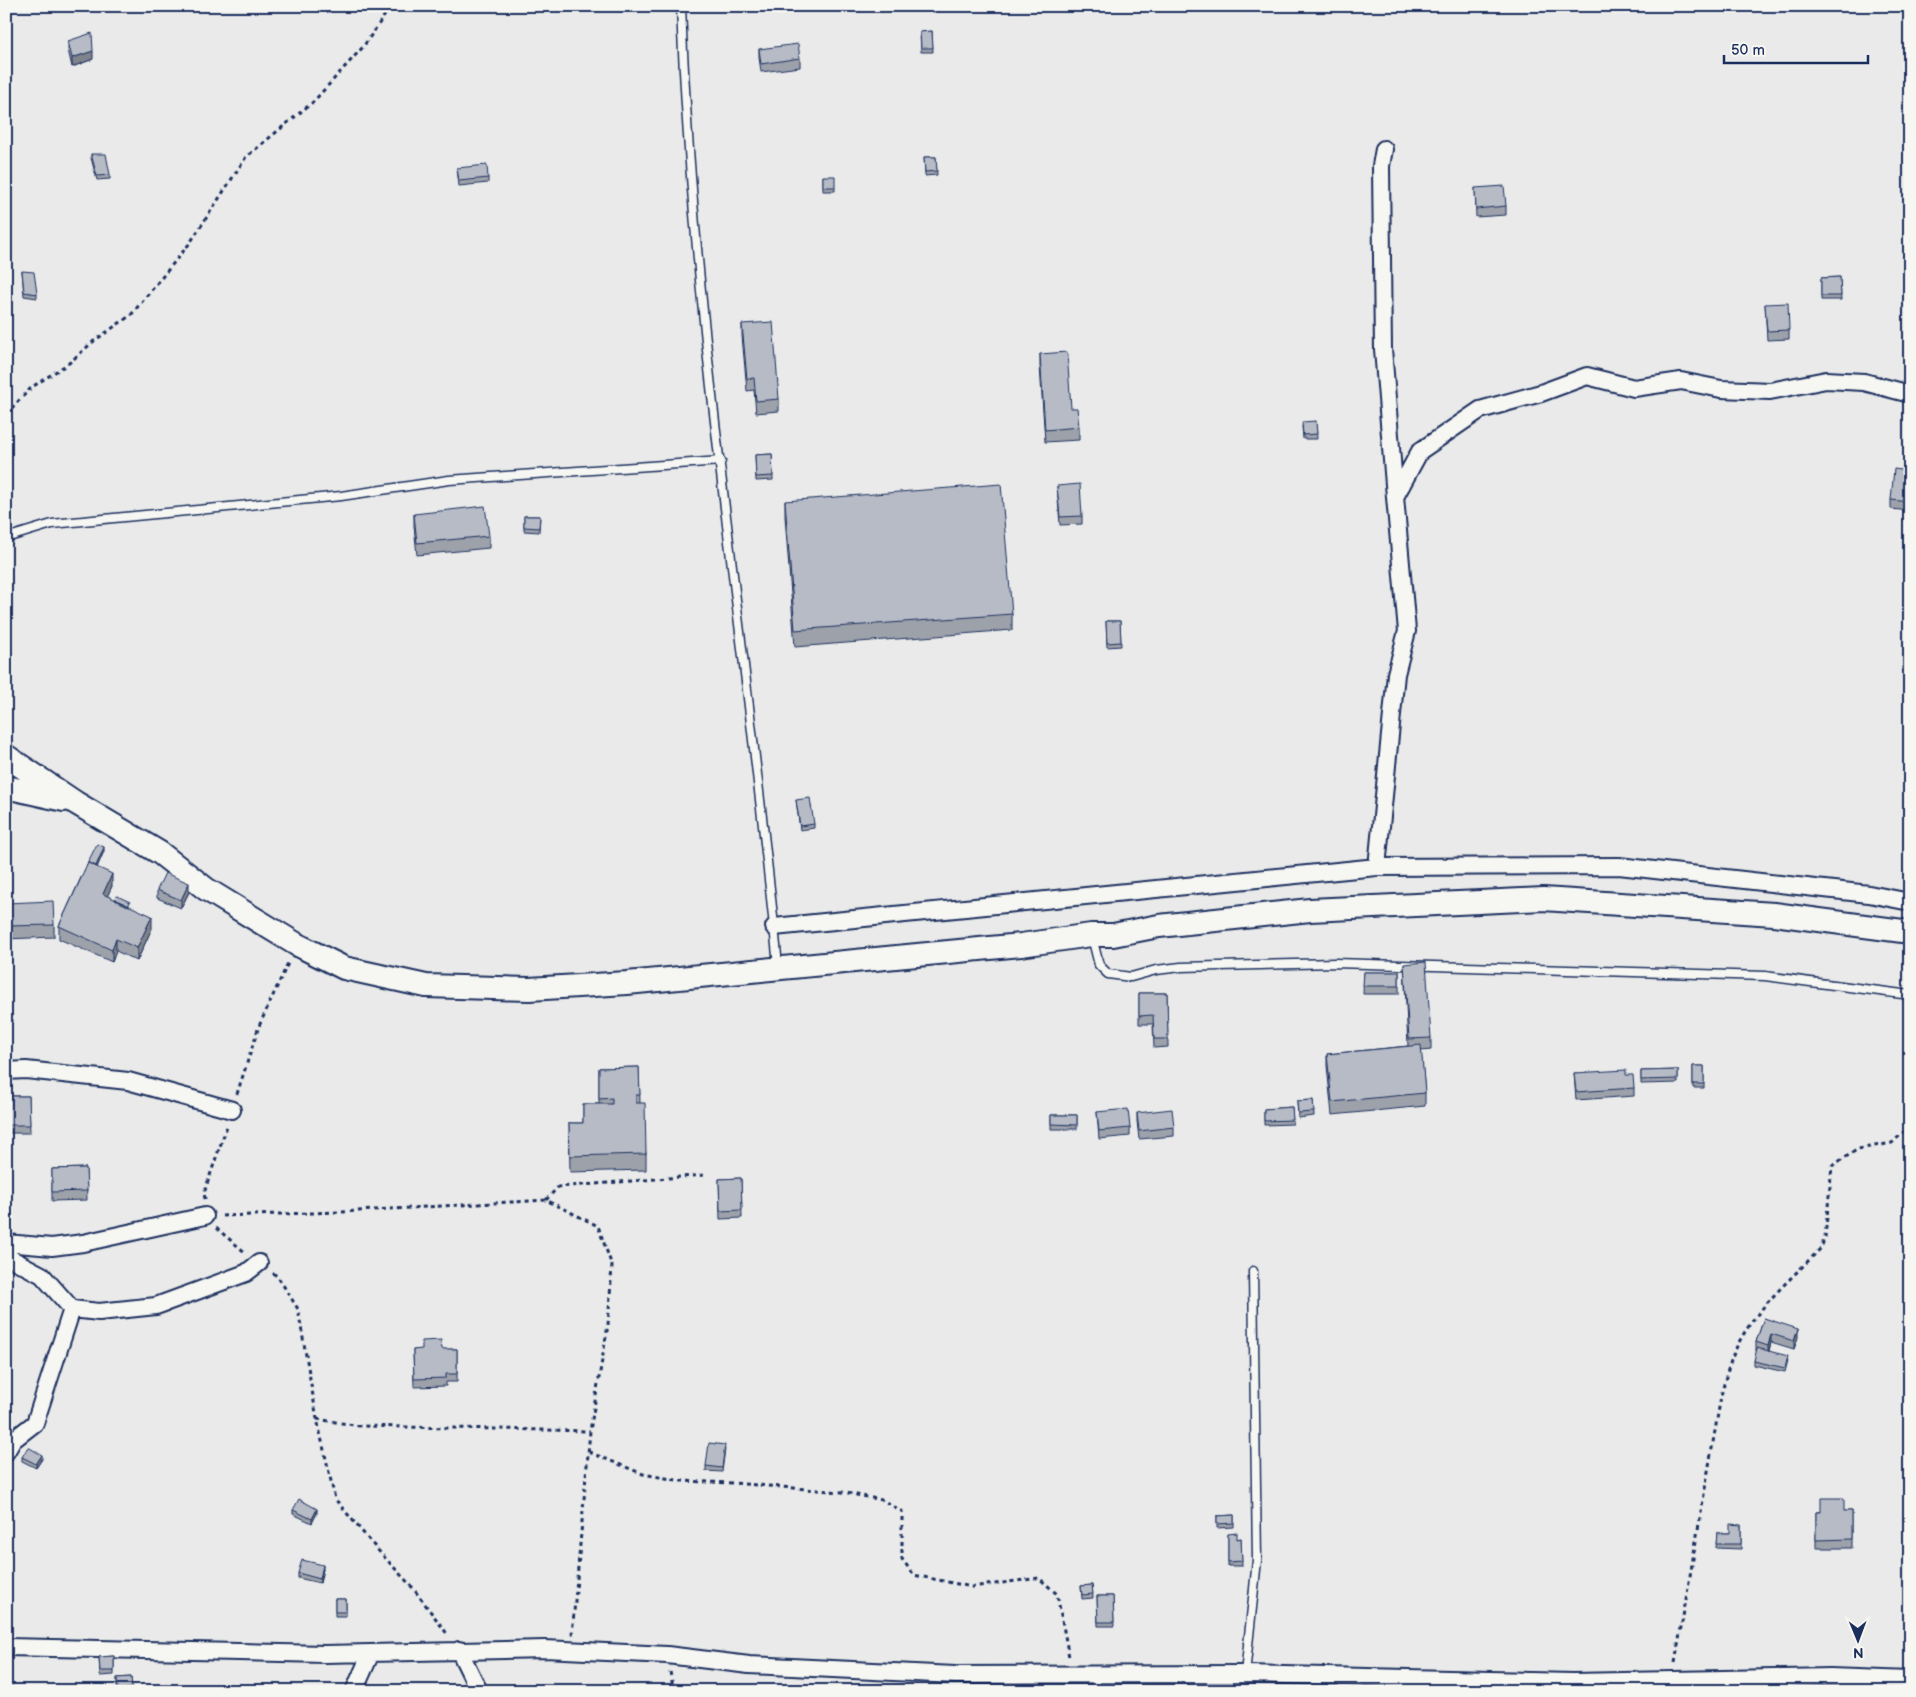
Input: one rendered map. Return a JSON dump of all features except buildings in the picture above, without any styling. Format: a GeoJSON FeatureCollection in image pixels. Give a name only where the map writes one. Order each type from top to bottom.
{"type":"FeatureCollection","features":[{"type":"Feature","properties":{"kind":"street"},"geometry":{"type":"LineString","coordinates":[[1377,867],[1396,674],[1407,631],[1383,349],[1381,166],[1384,149]]}},
{"type":"Feature","properties":{"kind":"street"},"geometry":{"type":"LineString","coordinates":[[1395,497],[1420,452],[1480,410],[1541,394],[1587,376],[1634,388],[1681,381],[1722,389],[1770,391],[1826,380],[1864,382],[1910,394]]}},
{"type":"Feature","properties":{"kind":"street"},"geometry":{"type":"LineString","coordinates":[[6,756],[76,803],[160,853],[206,889],[296,944],[344,968],[426,986],[529,990],[1021,945],[1091,935],[1114,935],[1159,926],[1310,910],[1543,899],[1774,914],[1910,932]]}},
{"type":"Feature","properties":{"kind":"street"},"geometry":{"type":"LineString","coordinates":[[6,787],[76,803]]}},
{"type":"Feature","properties":{"kind":"street"},"geometry":{"type":"LineString","coordinates":[[774,927],[1377,867],[1619,866],[1869,894],[1910,902]]}},
{"type":"Feature","properties":{"kind":"street"},"geometry":{"type":"LineString","coordinates":[[6,1071],[26,1070],[128,1081],[232,1110]]}},
{"type":"Feature","properties":{"kind":"street"},"geometry":{"type":"LineString","coordinates":[[6,1243],[52,1247],[83,1244],[205,1216]]}},
{"type":"Feature","properties":{"kind":"street"},"geometry":{"type":"LineString","coordinates":[[6,1256],[42,1276],[72,1310],[100,1312],[156,1306],[246,1273],[259,1263]]}},
{"type":"Feature","properties":{"kind":"street"},"geometry":{"type":"LineString","coordinates":[[6,1452],[14,1440],[35,1423],[72,1310]]}},
{"type":"Feature","properties":{"kind":"street"},"geometry":{"type":"LineString","coordinates":[[6,1647],[315,1654],[459,1650],[571,1650],[687,1657],[758,1666],[955,1675],[1072,1675],[1096,1683],[1245,1674],[1573,1682],[1830,1677],[1910,1680]]}},
{"type":"Feature","properties":{"kind":"street"},"geometry":{"type":"LineString","coordinates":[[459,1650],[479,1691]]}},
{"type":"Feature","properties":{"kind":"street"},"geometry":{"type":"LineString","coordinates":[[354,1691],[371,1653]]}},
{"type":"Feature","properties":{"kind":"lane"},"geometry":{"type":"LineString","coordinates":[[681,6],[695,216],[707,348],[778,968]]}},
{"type":"Feature","properties":{"kind":"lane"},"geometry":{"type":"LineString","coordinates":[[6,538],[52,524],[341,496],[449,480],[721,461]]}},
{"type":"Feature","properties":{"kind":"lane"},"geometry":{"type":"LineString","coordinates":[[1091,935],[1099,966],[1108,974],[1131,977],[1156,970],[1181,967],[1355,963],[1765,976],[1910,995]]}},
{"type":"Feature","properties":{"kind":"lane"},"geometry":{"type":"LineString","coordinates":[[1245,1674],[1257,1560],[1253,1271]]}},
{"type":"Feature","properties":{"kind":"path"},"geometry":{"type":"LineString","coordinates":[[6,414],[32,387],[69,363],[94,341],[131,315],[190,243],[246,157],[313,102],[363,47],[391,6]]}},
{"type":"Feature","properties":{"kind":"path"},"geometry":{"type":"LineString","coordinates":[[296,944],[259,1026],[204,1193],[205,1216],[221,1233],[278,1278],[298,1309],[317,1419],[335,1499],[375,1547],[413,1588],[459,1650]]}},
{"type":"Feature","properties":{"kind":"path"},"geometry":{"type":"LineString","coordinates":[[1672,1681],[1721,1396],[1727,1371],[1736,1350],[1752,1322],[1821,1248],[1825,1237],[1832,1166],[1858,1149],[1892,1143],[1910,1126]]}},
{"type":"Feature","properties":{"kind":"path"},"geometry":{"type":"LineString","coordinates":[[546,1200],[558,1187],[705,1174]]}},
{"type":"Feature","properties":{"kind":"path"},"geometry":{"type":"LineString","coordinates":[[205,1216],[340,1212],[546,1200],[598,1226],[612,1266],[608,1325],[590,1431],[571,1650]]}},
{"type":"Feature","properties":{"kind":"path"},"geometry":{"type":"LineString","coordinates":[[317,1419],[360,1426],[590,1431]]}},
{"type":"Feature","properties":{"kind":"path"},"geometry":{"type":"LineString","coordinates":[[589,1452],[643,1474],[682,1481],[733,1482],[832,1492],[882,1500],[902,1511],[902,1559],[914,1575],[972,1587],[1039,1578],[1057,1594],[1072,1675]]}}]}
